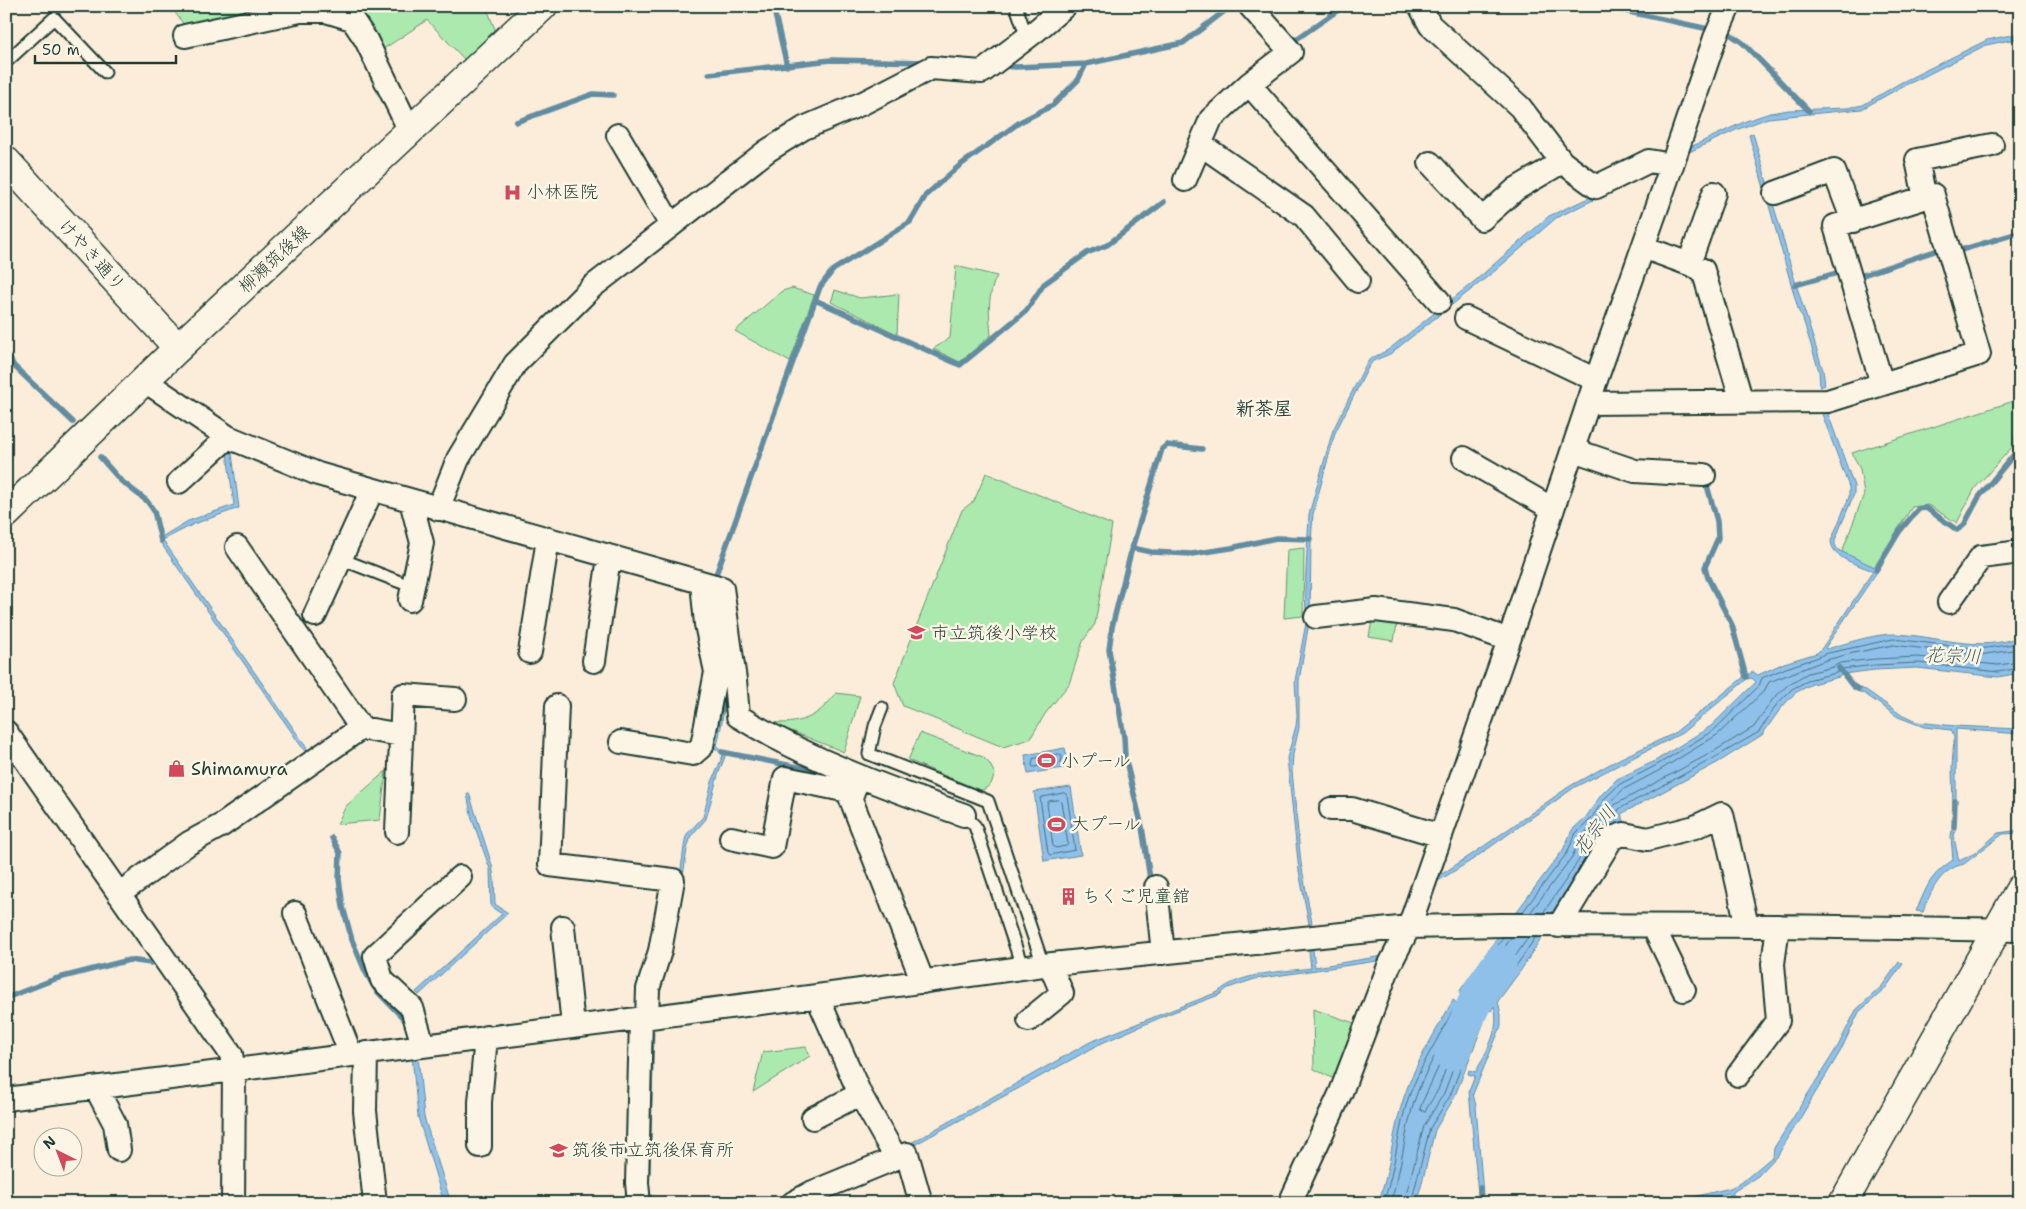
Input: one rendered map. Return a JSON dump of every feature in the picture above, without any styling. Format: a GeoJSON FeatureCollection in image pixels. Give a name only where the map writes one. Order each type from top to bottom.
{"type":"FeatureCollection","features":[{"type":"Feature","properties":{"kind":"main road","name":"柳瀬筑後線"},"geometry":{"type":"LineString","coordinates":[[6,514],[178,348],[543,6]]}},
{"type":"Feature","properties":{"kind":"main road","name":"けやき通り"},"geometry":{"type":"LineString","coordinates":[[6,161],[178,348]]}},
{"type":"Feature","properties":{"kind":"main road"},"geometry":{"type":"LineString","coordinates":[[1843,1203],[2008,930],[2020,889]]}},
{"type":"Feature","properties":{"kind":"street"},"geometry":{"type":"LineString","coordinates":[[438,509],[458,459],[515,364],[592,287],[767,151],[804,128],[863,103],[931,68],[982,72],[1065,6]]}},
{"type":"Feature","properties":{"kind":"street"},"geometry":{"type":"LineString","coordinates":[[1185,180],[1211,119],[1249,84],[1291,52],[1250,6]]}},
{"type":"Feature","properties":{"kind":"street"},"geometry":{"type":"LineString","coordinates":[[1420,6],[1430,25],[1520,107],[1562,162],[1596,187],[1649,161],[1672,165]]}},
{"type":"Feature","properties":{"kind":"street"},"geometry":{"type":"LineString","coordinates":[[1290,1203],[1342,1092],[1390,966],[1409,927],[1509,640],[1588,402],[1715,38],[1729,6]]}},
{"type":"Feature","properties":{"kind":"street"},"geometry":{"type":"LineString","coordinates":[[184,36],[300,11],[326,11],[352,19],[366,40],[410,131]]}},
{"type":"Feature","properties":{"kind":"street"},"geometry":{"type":"LineString","coordinates":[[1249,84],[1439,301]]}},
{"type":"Feature","properties":{"kind":"street"},"geometry":{"type":"LineString","coordinates":[[618,135],[671,225]]}},
{"type":"Feature","properties":{"kind":"street"},"geometry":{"type":"LineString","coordinates":[[1200,144],[1304,216],[1358,281]]}},
{"type":"Feature","properties":{"kind":"street"},"geometry":{"type":"LineString","coordinates":[[1925,198],[1917,160],[1992,145]]}},
{"type":"Feature","properties":{"kind":"street"},"geometry":{"type":"LineString","coordinates":[[1430,163],[1482,219],[1516,189],[1562,162]]}},
{"type":"Feature","properties":{"kind":"street"},"geometry":{"type":"LineString","coordinates":[[1775,193],[1834,171],[1853,221]]}},
{"type":"Feature","properties":{"kind":"street"},"geometry":{"type":"LineString","coordinates":[[1689,264],[1714,193]]}},
{"type":"Feature","properties":{"kind":"street"},"geometry":{"type":"LineString","coordinates":[[1588,402],[1828,401],[1979,354],[1933,196],[1835,226],[1882,384]]}},
{"type":"Feature","properties":{"kind":"street"},"geometry":{"type":"LineString","coordinates":[[1643,247],[1703,270],[1742,402]]}},
{"type":"Feature","properties":{"kind":"street"},"geometry":{"type":"LineString","coordinates":[[1466,318],[1596,380]]}},
{"type":"Feature","properties":{"kind":"street"},"geometry":{"type":"LineString","coordinates":[[145,381],[228,437],[318,474],[722,588],[738,716],[856,784]]}},
{"type":"Feature","properties":{"kind":"street"},"geometry":{"type":"LineString","coordinates":[[179,482],[228,437]]}},
{"type":"Feature","properties":{"kind":"street"},"geometry":{"type":"LineString","coordinates":[[1572,450],[1635,471],[1704,475]]}},
{"type":"Feature","properties":{"kind":"street"},"geometry":{"type":"LineString","coordinates":[[1464,458],[1552,509]]}},
{"type":"Feature","properties":{"kind":"street"},"geometry":{"type":"LineString","coordinates":[[310,628],[372,490]]}},
{"type":"Feature","properties":{"kind":"street"},"geometry":{"type":"LineString","coordinates":[[405,591],[422,543],[412,501]]}},
{"type":"Feature","properties":{"kind":"street"},"geometry":{"type":"LineString","coordinates":[[530,652],[548,539]]}},
{"type":"Feature","properties":{"kind":"street"},"geometry":{"type":"LineString","coordinates":[[237,547],[310,628],[361,728]]}},
{"type":"Feature","properties":{"kind":"street"},"geometry":{"type":"LineString","coordinates":[[1949,602],[1981,558],[2020,552]]}},
{"type":"Feature","properties":{"kind":"street"},"geometry":{"type":"LineString","coordinates":[[594,662],[609,556]]}},
{"type":"Feature","properties":{"kind":"street"},"geometry":{"type":"LineString","coordinates":[[621,742],[693,754],[702,746],[716,672],[706,624],[702,583]]}},
{"type":"Feature","properties":{"kind":"street"},"geometry":{"type":"LineString","coordinates":[[1316,617],[1376,610],[1454,620],[1509,640]]}},
{"type":"Feature","properties":{"kind":"street"},"geometry":{"type":"LineString","coordinates":[[397,832],[403,695],[455,699]]}},
{"type":"Feature","properties":{"kind":"street"},"geometry":{"type":"LineString","coordinates":[[557,706],[550,865],[673,880],[660,951],[648,990],[644,1018],[637,1183],[639,1203]]}},
{"type":"Feature","properties":{"kind":"street"},"geometry":{"type":"LineString","coordinates":[[119,894],[189,843],[222,825],[361,728],[401,735]]}},
{"type":"Feature","properties":{"kind":"street"},"geometry":{"type":"LineString","coordinates":[[6,732],[231,1054],[234,1070],[233,1203]]}},
{"type":"Feature","properties":{"kind":"street"},"geometry":{"type":"LineString","coordinates":[[731,838],[779,849],[785,778],[856,784],[964,815]]}},
{"type":"Feature","properties":{"kind":"street"},"geometry":{"type":"LineString","coordinates":[[856,784],[850,796],[923,982]]}},
{"type":"Feature","properties":{"kind":"street"},"geometry":{"type":"LineString","coordinates":[[1331,809],[1352,809],[1441,836]]}},
{"type":"Feature","properties":{"kind":"street"},"geometry":{"type":"LineString","coordinates":[[1556,926],[1612,838],[1624,834],[1648,839],[1695,828],[1722,814],[1747,926]]}},
{"type":"Feature","properties":{"kind":"street"},"geometry":{"type":"LineString","coordinates":[[423,1045],[407,990],[382,980],[374,956],[460,877]]}},
{"type":"Feature","properties":{"kind":"street"},"geometry":{"type":"LineString","coordinates":[[1156,888],[1163,953]]}},
{"type":"Feature","properties":{"kind":"street"},"geometry":{"type":"LineString","coordinates":[[295,913],[359,1054],[375,1203]]}},
{"type":"Feature","properties":{"kind":"street"},"geometry":{"type":"LineString","coordinates":[[6,1099],[1039,966],[1409,927],[1502,925],[1778,926],[2008,930]]}},
{"type":"Feature","properties":{"kind":"street"},"geometry":{"type":"LineString","coordinates":[[1653,926],[1684,990]]}},
{"type":"Feature","properties":{"kind":"street"},"geometry":{"type":"LineString","coordinates":[[1738,1075],[1778,1022],[1773,964],[1778,926]]}},
{"type":"Feature","properties":{"kind":"street"},"geometry":{"type":"LineString","coordinates":[[563,928],[573,1026]]}},
{"type":"Feature","properties":{"kind":"street"},"geometry":{"type":"LineString","coordinates":[[1029,1020],[1062,993],[1039,966]]}},
{"type":"Feature","properties":{"kind":"street"},"geometry":{"type":"LineString","coordinates":[[817,996],[860,1094],[896,1158]]}},
{"type":"Feature","properties":{"kind":"street"},"geometry":{"type":"LineString","coordinates":[[480,1146],[480,1102],[486,1037]]}},
{"type":"Feature","properties":{"kind":"street"},"geometry":{"type":"LineString","coordinates":[[96,1088],[115,1124],[119,1150]]}},
{"type":"Feature","properties":{"kind":"street"},"geometry":{"type":"LineString","coordinates":[[814,1118],[860,1094]]}},
{"type":"Feature","properties":{"kind":"street"},"geometry":{"type":"LineString","coordinates":[[793,1203],[813,1192],[908,1154],[921,1203]]}},
{"type":"Feature","properties":{"kind":"lane"},"geometry":{"type":"LineString","coordinates":[[1016,6],[1027,38]]}},
{"type":"Feature","properties":{"kind":"lane"},"geometry":{"type":"LineString","coordinates":[[6,62],[54,18],[105,72]]}},
{"type":"Feature","properties":{"kind":"lane"},"geometry":{"type":"LineString","coordinates":[[341,559],[405,591]]}},
{"type":"Feature","properties":{"kind":"lane"},"geometry":{"type":"LineString","coordinates":[[882,708],[875,726],[869,754],[988,801],[1039,966]]}},
{"type":"Feature","properties":{"kind":"lane"},"geometry":{"type":"LineString","coordinates":[[964,815],[975,826],[1039,966]]}},
{"type":"Feature","properties":{"kind":"green space"},"geometry":{"type":"Polygon","coordinates":[[[170,6],[269,6],[268,13],[188,30],[170,6]]]}},
{"type":"Feature","properties":{"kind":"green space"},"geometry":{"type":"Polygon","coordinates":[[[332,6],[486,6],[496,32],[465,60],[427,20],[379,52],[332,6]]]}},
{"type":"Feature","properties":{"kind":"green space"},"geometry":{"type":"Polygon","coordinates":[[[956,266],[997,276],[990,298],[991,335],[960,362],[933,349],[950,338],[956,266]]]}},
{"type":"Feature","properties":{"kind":"green space"},"geometry":{"type":"Polygon","coordinates":[[[792,288],[814,295],[790,362],[735,331],[782,291],[792,288]]]}},
{"type":"Feature","properties":{"kind":"green space"},"geometry":{"type":"Polygon","coordinates":[[[835,290],[860,298],[899,294],[897,334],[831,302],[835,290]]]}},
{"type":"Feature","properties":{"kind":"green space"},"geometry":{"type":"Polygon","coordinates":[[[2020,399],[2020,413],[2014,445],[1975,488],[1957,523],[1928,505],[1912,507],[1873,569],[1842,552],[1864,494],[1860,469],[1852,453],[2020,399]]]}},
{"type":"Feature","properties":{"kind":"green space"},"geometry":{"type":"Polygon","coordinates":[[[986,473],[1112,525],[1095,624],[1083,641],[1069,684],[1045,714],[1030,739],[1003,747],[903,706],[894,683],[962,510],[974,501],[986,473]]]}},
{"type":"Feature","properties":{"kind":"green space"},"geometry":{"type":"Polygon","coordinates":[[[1304,548],[1303,616],[1284,618],[1287,550],[1304,548]]]}},
{"type":"Feature","properties":{"kind":"green space"},"geometry":{"type":"Polygon","coordinates":[[[1373,615],[1398,618],[1394,641],[1369,637],[1373,615]]]}},
{"type":"Feature","properties":{"kind":"green space"},"geometry":{"type":"Polygon","coordinates":[[[836,693],[860,696],[844,752],[769,722],[790,723],[807,718],[823,708],[836,693]]]}},
{"type":"Feature","properties":{"kind":"green space"},"geometry":{"type":"Polygon","coordinates":[[[920,733],[983,757],[995,774],[991,784],[983,790],[976,789],[908,760],[920,733]]]}},
{"type":"Feature","properties":{"kind":"green space"},"geometry":{"type":"Polygon","coordinates":[[[386,771],[380,820],[337,824],[346,806],[386,771]]]}},
{"type":"Feature","properties":{"kind":"green space"},"geometry":{"type":"Polygon","coordinates":[[[1313,1009],[1357,1024],[1334,1079],[1314,1069],[1313,1009]]]}},
{"type":"Feature","properties":{"kind":"green space"},"geometry":{"type":"Polygon","coordinates":[[[806,1047],[810,1056],[753,1092],[763,1052],[806,1047]]]}},
{"type":"Feature","properties":{"kind":"water"},"geometry":{"type":"Polygon","coordinates":[[[2020,34],[2020,38],[1986,45],[1903,86],[1862,109],[1768,118],[1736,130],[1685,154],[1684,150],[1746,121],[1770,113],[1789,110],[1847,108],[1863,105],[1900,83],[1987,40],[2020,34]]]}},
{"type":"Feature","properties":{"kind":"water"},"geometry":{"type":"Polygon","coordinates":[[[1753,133],[1795,281],[1823,370],[1825,385],[1820,387],[1819,371],[1802,316],[1799,312],[1749,135],[1753,133]]]}},
{"type":"Feature","properties":{"kind":"water"},"geometry":{"type":"Polygon","coordinates":[[[1648,171],[1649,173],[1556,218],[1496,270],[1390,354],[1373,361],[1369,366],[1335,433],[1313,514],[1310,615],[1306,613],[1305,589],[1309,514],[1333,430],[1366,364],[1370,359],[1388,350],[1476,280],[1549,216],[1648,171]]]}},
{"type":"Feature","properties":{"kind":"water"},"geometry":{"type":"Polygon","coordinates":[[[1827,411],[1854,486],[1854,494],[1835,540],[1835,545],[1838,550],[1879,569],[1825,648],[1886,634],[1910,635],[1974,644],[2005,641],[2020,636],[2020,673],[1998,677],[1917,668],[1875,670],[1843,674],[1839,677],[1812,684],[1795,693],[1781,708],[1762,735],[1717,763],[1621,814],[1628,829],[1618,823],[1614,823],[1602,845],[1521,970],[1498,1001],[1501,1026],[1473,1094],[1476,1106],[1483,1195],[1478,1194],[1469,1091],[1475,1076],[1468,1074],[1469,1070],[1476,1072],[1488,1048],[1494,1032],[1496,1015],[1494,1006],[1491,1011],[1459,992],[1563,850],[1572,830],[1586,817],[1601,795],[1617,779],[1655,761],[1711,726],[1756,682],[1752,678],[1747,679],[1682,733],[1575,787],[1472,860],[1430,886],[1428,883],[1570,786],[1621,758],[1673,734],[1745,676],[1753,672],[1758,675],[1784,663],[1817,653],[1822,648],[1873,571],[1841,557],[1836,552],[1831,541],[1849,497],[1849,487],[1822,414],[1827,411]]]}},
{"type":"Feature","properties":{"kind":"water"},"geometry":{"type":"Polygon","coordinates":[[[227,453],[232,453],[239,508],[194,524],[163,540],[309,751],[306,753],[158,539],[188,521],[234,505],[227,453]]]}},
{"type":"Feature","properties":{"kind":"water"},"geometry":{"type":"Polygon","coordinates":[[[1306,623],[1309,623],[1299,681],[1299,728],[1293,754],[1292,771],[1301,863],[1312,923],[1309,924],[1299,871],[1287,758],[1296,726],[1295,681],[1306,623]]]}},
{"type":"Feature","properties":{"kind":"water"},"geometry":{"type":"Polygon","coordinates":[[[1853,684],[1866,690],[1903,716],[1917,722],[2020,729],[2020,734],[1956,729],[1956,809],[1953,808],[1952,768],[1954,737],[1951,730],[1924,727],[1898,717],[1865,694],[1854,690],[1850,686],[1853,684]]]}},
{"type":"Feature","properties":{"kind":"water"},"geometry":{"type":"Polygon","coordinates":[[[724,703],[717,746],[726,754],[706,819],[691,836],[687,849],[681,890],[678,890],[687,834],[703,817],[712,782],[723,755],[714,747],[724,703]]]}},
{"type":"Feature","properties":{"kind":"water","name":"小プール"},"geometry":{"type":"Polygon","coordinates":[[[1065,748],[1069,767],[1028,774],[1025,755],[1065,748]]]}},
{"type":"Feature","properties":{"kind":"water","name":"大プール"},"geometry":{"type":"Polygon","coordinates":[[[1071,787],[1081,855],[1044,861],[1034,792],[1071,787]]]}},
{"type":"Feature","properties":{"kind":"water"},"geometry":{"type":"Polygon","coordinates":[[[469,793],[492,865],[495,904],[508,913],[419,995],[416,992],[502,914],[491,907],[490,869],[472,819],[467,794],[469,793]]]}},
{"type":"Feature","properties":{"kind":"water"},"geometry":{"type":"Polygon","coordinates":[[[1956,821],[1954,838],[1959,861],[1975,853],[1998,833],[2020,830],[2020,833],[2003,834],[1964,864],[1949,871],[1937,882],[1923,912],[1916,911],[1934,876],[1953,860],[1951,837],[1953,822],[1956,821]]]}},
{"type":"Feature","properties":{"kind":"water"},"geometry":{"type":"Polygon","coordinates":[[[1308,942],[1312,942],[1315,967],[1383,956],[1384,960],[1255,979],[1228,988],[1219,995],[1171,1013],[1102,1043],[903,1151],[902,1148],[1090,1042],[1218,992],[1238,980],[1262,974],[1311,968],[1308,942]]]}},
{"type":"Feature","properties":{"kind":"water"},"geometry":{"type":"Polygon","coordinates":[[[1899,962],[1903,964],[1884,990],[1859,1012],[1840,1052],[1778,1155],[1758,1176],[1733,1192],[1733,1195],[1740,1203],[1734,1203],[1728,1193],[1694,1203],[1669,1203],[1730,1188],[1741,1183],[1773,1156],[1774,1148],[1838,1046],[1856,1010],[1882,986],[1899,962]]]}},
{"type":"Feature","properties":{"kind":"water"},"geometry":{"type":"Polygon","coordinates":[[[1453,1000],[1484,1022],[1454,1098],[1435,1130],[1421,1187],[1415,1203],[1378,1203],[1386,1177],[1400,1110],[1409,1084],[1453,1000]]]}},
{"type":"Feature","properties":{"kind":"water"},"geometry":{"type":"Polygon","coordinates":[[[651,1031],[654,1031],[650,1175],[647,1174],[651,1031]]]}},
{"type":"Feature","properties":{"kind":"water"},"geometry":{"type":"Polygon","coordinates":[[[412,1056],[418,1056],[424,1117],[451,1203],[444,1203],[418,1117],[412,1056]]]}},
{"type":"Feature","properties":{"kind":"waterway"},"geometry":{"type":"LineString","coordinates":[[773,6],[787,66]]}},
{"type":"Feature","properties":{"kind":"waterway"},"geometry":{"type":"LineString","coordinates":[[1003,66],[1086,64],[1183,43],[1231,6]]}},
{"type":"Feature","properties":{"kind":"waterway"},"geometry":{"type":"LineString","coordinates":[[1298,38],[1344,6]]}},
{"type":"Feature","properties":{"kind":"waterway"},"geometry":{"type":"LineString","coordinates":[[1601,6],[1704,28]]}},
{"type":"Feature","properties":{"kind":"waterway"},"geometry":{"type":"LineString","coordinates":[[1727,32],[1743,43],[1809,111]]}},
{"type":"Feature","properties":{"kind":"waterway"},"geometry":{"type":"LineString","coordinates":[[709,74],[831,60],[926,62]]}},
{"type":"Feature","properties":{"kind":"waterway"},"geometry":{"type":"LineString","coordinates":[[714,580],[820,287],[833,270],[910,222],[926,195],[959,166],[1020,122],[1053,105],[1078,80],[1086,64]]}},
{"type":"Feature","properties":{"kind":"waterway"},"geometry":{"type":"LineString","coordinates":[[516,122],[593,94],[613,95]]}},
{"type":"Feature","properties":{"kind":"waterway"},"geometry":{"type":"LineString","coordinates":[[815,300],[960,365],[1026,311],[1044,284],[1087,253],[1107,245],[1164,202]]}},
{"type":"Feature","properties":{"kind":"waterway"},"geometry":{"type":"LineString","coordinates":[[1955,250],[1961,250],[2015,234]]}},
{"type":"Feature","properties":{"kind":"waterway"},"geometry":{"type":"LineString","coordinates":[[1854,274],[1863,275],[1943,250]]}},
{"type":"Feature","properties":{"kind":"waterway"},"geometry":{"type":"LineString","coordinates":[[1795,285],[1837,273],[1845,274]]}},
{"type":"Feature","properties":{"kind":"waterway"},"geometry":{"type":"LineString","coordinates":[[6,352],[14,366],[73,422]]}},
{"type":"Feature","properties":{"kind":"waterway"},"geometry":{"type":"LineString","coordinates":[[1151,885],[1142,827],[1125,757],[1124,737],[1109,650],[1112,627],[1132,548],[1162,449],[1167,445],[1202,449]]}},
{"type":"Feature","properties":{"kind":"waterway"},"geometry":{"type":"LineString","coordinates":[[1876,570],[1899,532],[1918,509],[1926,508],[1957,530],[1964,525],[1979,497],[2020,447]]}},
{"type":"Feature","properties":{"kind":"waterway"},"geometry":{"type":"LineString","coordinates":[[100,457],[120,480],[147,501],[154,511],[161,541]]}},
{"type":"Feature","properties":{"kind":"waterway"},"geometry":{"type":"LineString","coordinates":[[1706,482],[1717,521],[1718,538],[1705,567],[1708,578],[1732,625],[1746,677]]}},
{"type":"Feature","properties":{"kind":"waterway"},"geometry":{"type":"LineString","coordinates":[[1132,548],[1151,552],[1192,554],[1276,538],[1310,539]]}},
{"type":"Feature","properties":{"kind":"waterway"},"geometry":{"type":"LineString","coordinates":[[1839,668],[1852,685],[1858,689]]}},
{"type":"Feature","properties":{"kind":"waterway"},"geometry":{"type":"LineString","coordinates":[[723,710],[726,685]]}},
{"type":"Feature","properties":{"kind":"waterway"},"geometry":{"type":"LineString","coordinates":[[722,752],[803,768],[824,775]]}},
{"type":"Feature","properties":{"kind":"waterway"},"geometry":{"type":"LineString","coordinates":[[1954,827],[1955,801]]}},
{"type":"Feature","properties":{"kind":"waterway"},"geometry":{"type":"LineString","coordinates":[[332,838],[340,853],[339,879],[343,907],[352,940],[365,971],[376,990],[405,1020]]}},
{"type":"Feature","properties":{"kind":"waterway"},"geometry":{"type":"LineString","coordinates":[[6,998],[55,979],[129,960],[151,963]]}},
{"type":"Feature","properties":{"kind":"waterway","name":"花宗川"},"geometry":{"type":"LineString","coordinates":[[1451,1054],[1481,989],[1500,962]]}},
{"type":"Feature","properties":{"kind":"waterway"},"geometry":{"type":"LineString","coordinates":[[1480,1188],[1480,1203]]}},
{"type":"Feature","properties":{"kind":"waterway"},"geometry":{"type":"LineString","coordinates":[[776,1203],[788,1197]]}},
{"type":"Feature","properties":{"kind":"place","name":"小林医院"},"geometry":{"type":"Point","coordinates":[512,192]}},
{"type":"Feature","properties":{"kind":"place","name":"市立筑後小学校"},"geometry":{"type":"Point","coordinates":[917,633]}},
{"type":"Feature","properties":{"kind":"place","name":"小プール"},"geometry":{"type":"Point","coordinates":[1047,761]}},
{"type":"Feature","properties":{"kind":"place","name":"Shimamura"},"geometry":{"type":"Point","coordinates":[177,769]}},
{"type":"Feature","properties":{"kind":"place","name":"大プール"},"geometry":{"type":"Point","coordinates":[1057,824]}},
{"type":"Feature","properties":{"kind":"place","name":"ちくご児童舘"},"geometry":{"type":"Point","coordinates":[1068,896]}},
{"type":"Feature","properties":{"kind":"place","name":"筑後市立筑後保育所"},"geometry":{"type":"Point","coordinates":[558,1150]}},
{"type":"Feature","properties":{"kind":"district","name":"新茶屋"},"geometry":{"type":"Point","coordinates":[1264,408]}}]}
